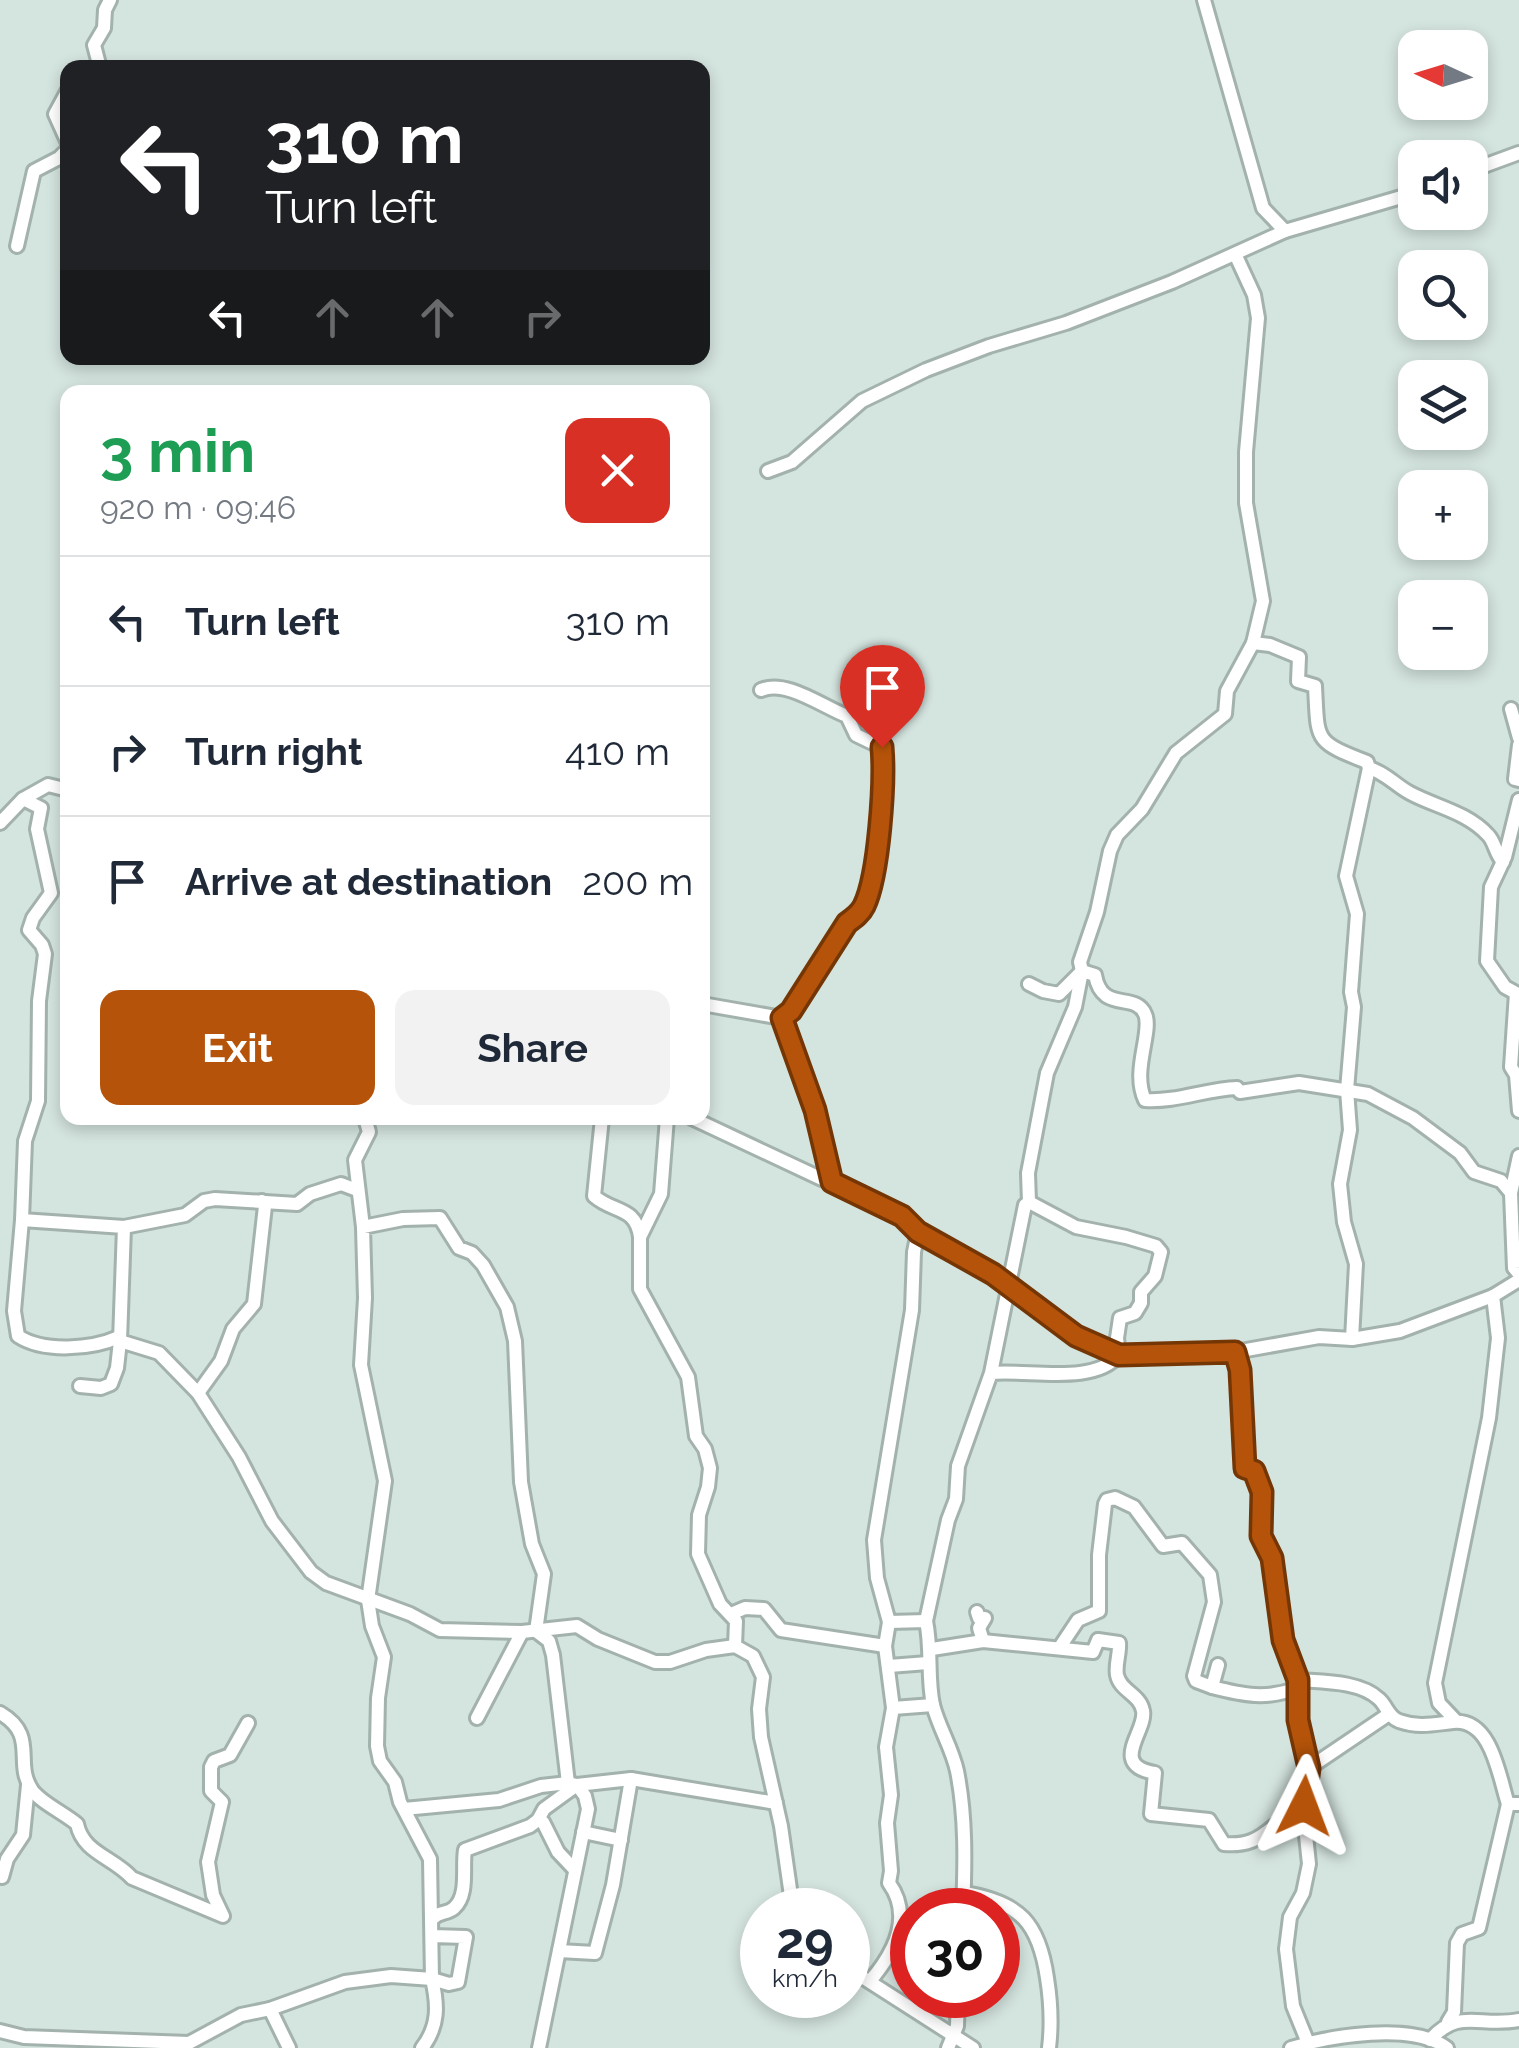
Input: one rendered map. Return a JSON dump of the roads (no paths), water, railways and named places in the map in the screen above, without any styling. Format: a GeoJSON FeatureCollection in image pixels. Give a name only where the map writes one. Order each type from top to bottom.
{"type":"FeatureCollection","features":[{"type":"Feature","properties":{"kind":"street"},"geometry":{"type":"LineString","coordinates":[[98,60],[94,45],[104,28],[110,0]]}},
{"type":"Feature","properties":{"kind":"street"},"geometry":{"type":"LineString","coordinates":[[1204,0],[1263,208],[1286,230]]}},
{"type":"Feature","properties":{"kind":"street"},"geometry":{"type":"LineString","coordinates":[[60,104],[54,114],[60,128]]}},
{"type":"Feature","properties":{"kind":"street"},"geometry":{"type":"LineString","coordinates":[[1488,165],[1519,153]]}},
{"type":"Feature","properties":{"kind":"street"},"geometry":{"type":"LineString","coordinates":[[17,246],[34,171],[60,157]]}},
{"type":"Feature","properties":{"kind":"street"},"geometry":{"type":"LineString","coordinates":[[768,471],[792,462],[862,400],[926,370],[1066,323],[1236,256],[1286,230],[1398,198]]}},
{"type":"Feature","properties":{"kind":"street"},"geometry":{"type":"LineString","coordinates":[[1029,1202],[1028,1173],[1047,1072],[1066,1032],[1082,971],[1080,962],[1097,912],[1110,852],[1176,753],[1224,714],[1227,692],[1253,643],[1263,601],[1246,503],[1246,452],[1258,318],[1254,296],[1236,256]]}},
{"type":"Feature","properties":{"kind":"street"},"geometry":{"type":"LineString","coordinates":[[1253,643],[1270,645],[1299,657],[1298,681],[1314,686],[1318,732],[1331,746],[1368,762],[1370,768],[1346,876],[1357,914],[1346,1090],[1350,1130],[1340,1184],[1344,1222],[1356,1264],[1352,1339]]}},
{"type":"Feature","properties":{"kind":"street"},"geometry":{"type":"LineString","coordinates":[[710,1005],[782,1018],[791,1011],[847,923],[865,905],[879,832],[882,747],[856,735],[847,716],[782,688],[769,686],[761,690]]}},
{"type":"Feature","properties":{"kind":"street"},"geometry":{"type":"LineString","coordinates":[[1511,709],[1519,741],[1514,779],[1519,780]]}},
{"type":"Feature","properties":{"kind":"street"},"geometry":{"type":"LineString","coordinates":[[1370,768],[1484,830],[1502,862]]}},
{"type":"Feature","properties":{"kind":"street"},"geometry":{"type":"LineString","coordinates":[[0,822],[24,799],[48,785],[60,788]]}},
{"type":"Feature","properties":{"kind":"street"},"geometry":{"type":"LineString","coordinates":[[24,799],[41,808],[38,829],[52,893],[29,930],[42,945],[44,954],[39,1002],[38,1102],[25,1141],[14,1311],[18,1336],[23,1340],[71,1346],[98,1346],[120,1339],[159,1353],[198,1392],[239,1457],[272,1521],[311,1572],[326,1583],[410,1614],[440,1630],[529,1631],[577,1626],[654,1662],[670,1662],[706,1650],[735,1646],[753,1656],[763,1677],[760,1725],[790,1888]]}},
{"type":"Feature","properties":{"kind":"street"},"geometry":{"type":"LineString","coordinates":[[1519,800],[1492,887],[1487,961],[1505,987],[1516,993],[1511,1067],[1516,1075],[1519,1111]]}},
{"type":"Feature","properties":{"kind":"street"},"geometry":{"type":"LineString","coordinates":[[1029,984],[1060,994],[1082,971]]}},
{"type":"Feature","properties":{"kind":"street"},"geometry":{"type":"LineString","coordinates":[[1082,971],[1094,975],[1103,996],[1136,1004],[1144,1011],[1147,1021],[1140,1090],[1146,1100],[1168,1102],[1214,1089],[1238,1088],[1240,1092],[1300,1083],[1346,1090],[1389,1103],[1460,1153],[1474,1172],[1501,1181],[1511,1193]]}},
{"type":"Feature","properties":{"kind":"street"},"geometry":{"type":"LineString","coordinates":[[782,1018],[815,1110],[832,1182]]}},
{"type":"Feature","properties":{"kind":"street"},"geometry":{"type":"LineString","coordinates":[[368,1125],[369,1132],[355,1160],[363,1227],[361,1365],[385,1481],[368,1600],[372,1626],[384,1657],[378,1698],[380,1761],[430,1859],[432,1979],[438,2010],[431,2036],[422,2048]]}},
{"type":"Feature","properties":{"kind":"street"},"geometry":{"type":"LineString","coordinates":[[601,1125],[594,1196],[604,1205],[626,1210],[635,1218],[640,1237],[640,1289],[688,1377],[696,1436],[705,1449],[710,1468],[699,1514],[698,1554],[720,1604],[736,1621],[735,1646]]}},
{"type":"Feature","properties":{"kind":"street"},"geometry":{"type":"LineString","coordinates":[[640,1237],[660,1194],[666,1125]]}},
{"type":"Feature","properties":{"kind":"street"},"geometry":{"type":"LineString","coordinates":[[707,1125],[902,1216],[918,1232],[1010,1287],[1076,1336],[1119,1355],[1235,1352],[1319,1337],[1352,1339],[1400,1331],[1493,1296],[1519,1277],[1514,1268],[1511,1193],[1519,1156]]}},
{"type":"Feature","properties":{"kind":"street"},"geometry":{"type":"LineString","coordinates":[[22,1220],[124,1226],[185,1216],[204,1202],[297,1204],[310,1194],[342,1184],[357,1190]]}},
{"type":"Feature","properties":{"kind":"street"},"geometry":{"type":"LineString","coordinates":[[198,1392],[221,1361],[233,1329],[254,1304],[265,1206],[262,1202]]}},
{"type":"Feature","properties":{"kind":"street"},"geometry":{"type":"LineString","coordinates":[[964,1888],[965,1835],[956,1768],[934,1705],[926,1621],[956,1499],[958,1466],[991,1373],[1024,1205],[1029,1202]]}},
{"type":"Feature","properties":{"kind":"street"},"geometry":{"type":"LineString","coordinates":[[1029,1202],[1076,1227],[1126,1237],[1156,1246],[1161,1252],[1155,1276],[1141,1292],[1135,1313],[1120,1318],[1119,1355]]}},
{"type":"Feature","properties":{"kind":"street"},"geometry":{"type":"LineString","coordinates":[[363,1227],[403,1219],[440,1218],[459,1248],[472,1253],[483,1265],[507,1308],[514,1341],[521,1482],[532,1544],[544,1574],[529,1631],[476,1718]]}},
{"type":"Feature","properties":{"kind":"street"},"geometry":{"type":"LineString","coordinates":[[80,1386],[101,1388],[111,1384],[117,1368],[124,1226]]}},
{"type":"Feature","properties":{"kind":"street"},"geometry":{"type":"LineString","coordinates":[[918,1232],[912,1310],[874,1540],[877,1578],[889,1622],[885,1646],[893,1708],[886,1748],[891,1795],[887,1823],[891,1871],[888,1883],[900,1899],[901,1918],[887,1962],[870,1981],[950,2041],[973,2048]]}},
{"type":"Feature","properties":{"kind":"street"},"geometry":{"type":"LineString","coordinates":[[1430,2040],[1454,2012],[1457,1942],[1462,1934],[1479,1928],[1514,1804],[1486,1736],[1456,1721],[1439,1704],[1435,1683],[1489,1418],[1498,1338],[1493,1296]]}},
{"type":"Feature","properties":{"kind":"street"},"geometry":{"type":"LineString","coordinates":[[1235,1352],[1240,1370],[1245,1468],[1254,1471],[1262,1492],[1261,1536],[1272,1558],[1283,1640],[1297,1684],[1298,1720],[1309,1768],[1304,1806],[1310,1864],[1303,1893],[1290,1917],[1286,1949],[1292,2006],[1308,2043]]}},
{"type":"Feature","properties":{"kind":"street"},"geometry":{"type":"LineString","coordinates":[[991,1373],[1080,1372],[1108,1366],[1119,1355]]}},
{"type":"Feature","properties":{"kind":"street"},"geometry":{"type":"LineString","coordinates":[[1060,1647],[1078,1620],[1099,1611],[1099,1555],[1105,1504],[1115,1498],[1134,1507],[1163,1546],[1182,1543],[1210,1574],[1214,1602],[1194,1676],[1196,1681],[1256,1696],[1274,1696],[1297,1684],[1366,1690],[1382,1701],[1397,1721],[1434,1727],[1456,1721]]}},
{"type":"Feature","properties":{"kind":"street"},"geometry":{"type":"LineString","coordinates":[[731,1614],[746,1608],[764,1609],[781,1630],[885,1646]]}},
{"type":"Feature","properties":{"kind":"street"},"geometry":{"type":"LineString","coordinates":[[977,1612],[979,1618],[985,1618],[979,1628],[983,1641]]}},
{"type":"Feature","properties":{"kind":"street"},"geometry":{"type":"LineString","coordinates":[[889,1622],[926,1621]]}},
{"type":"Feature","properties":{"kind":"street"},"geometry":{"type":"LineString","coordinates":[[529,1631],[550,1641],[572,1784],[585,1796],[588,1809],[539,2048]]}},
{"type":"Feature","properties":{"kind":"street"},"geometry":{"type":"LineString","coordinates":[[889,1666],[983,1641],[1017,1647],[1060,1647],[1082,1653],[1093,1652],[1098,1640],[1120,1644],[1117,1676],[1125,1688],[1134,1692],[1143,1709],[1132,1752],[1141,1769],[1154,1773],[1152,1814],[1209,1820],[1224,1844],[1239,1846],[1257,1842],[1274,1826],[1307,1826]]}},
{"type":"Feature","properties":{"kind":"street"},"geometry":{"type":"LineString","coordinates":[[1212,1687],[1218,1665]]}},
{"type":"Feature","properties":{"kind":"street"},"geometry":{"type":"LineString","coordinates":[[893,1708],[934,1705]]}},
{"type":"Feature","properties":{"kind":"street"},"geometry":{"type":"LineString","coordinates":[[0,1712],[12,1719],[24,1736],[28,1785],[23,1835],[7,1859],[2,1877]]}},
{"type":"Feature","properties":{"kind":"street"},"geometry":{"type":"LineString","coordinates":[[1309,1768],[1389,1714]]}},
{"type":"Feature","properties":{"kind":"street"},"geometry":{"type":"LineString","coordinates":[[28,1785],[38,1797],[76,1824],[80,1839],[88,1848],[123,1867],[132,1878],[223,1916],[212,1890],[208,1862],[222,1802],[211,1791],[211,1767],[214,1760],[230,1756],[248,1723]]}},
{"type":"Feature","properties":{"kind":"street"},"geometry":{"type":"LineString","coordinates":[[404,1809],[499,1800],[542,1786],[631,1778],[776,1802]]}},
{"type":"Feature","properties":{"kind":"street"},"geometry":{"type":"LineString","coordinates":[[558,1951],[595,1952],[622,1840],[631,1778]]}},
{"type":"Feature","properties":{"kind":"street"},"geometry":{"type":"LineString","coordinates":[[432,1919],[458,1904],[465,1850],[510,1835],[538,1820],[544,1809],[572,1784]]}},
{"type":"Feature","properties":{"kind":"street"},"geometry":{"type":"LineString","coordinates":[[538,1820],[575,1870]]}},
{"type":"Feature","properties":{"kind":"street"},"geometry":{"type":"LineString","coordinates":[[584,1832],[622,1840]]}},
{"type":"Feature","properties":{"kind":"street"},"geometry":{"type":"LineString","coordinates":[[1020,1914],[1042,1944],[1053,2010],[1049,2048]]}},
{"type":"Feature","properties":{"kind":"street"},"geometry":{"type":"LineString","coordinates":[[0,2030],[24,2037],[178,2044],[202,2037],[251,2012],[366,1978],[458,1982],[466,1937],[432,1936]]}},
{"type":"Feature","properties":{"kind":"street"},"geometry":{"type":"LineString","coordinates":[[270,2009],[289,2048]]}},
{"type":"Feature","properties":{"kind":"street"},"geometry":{"type":"LineString","coordinates":[[1448,2022],[1486,2024],[1519,2020]]}},
{"type":"Feature","properties":{"kind":"street"},"geometry":{"type":"LineString","coordinates":[[1291,2048],[1340,2034],[1430,2040],[1447,2048]]}}]}
